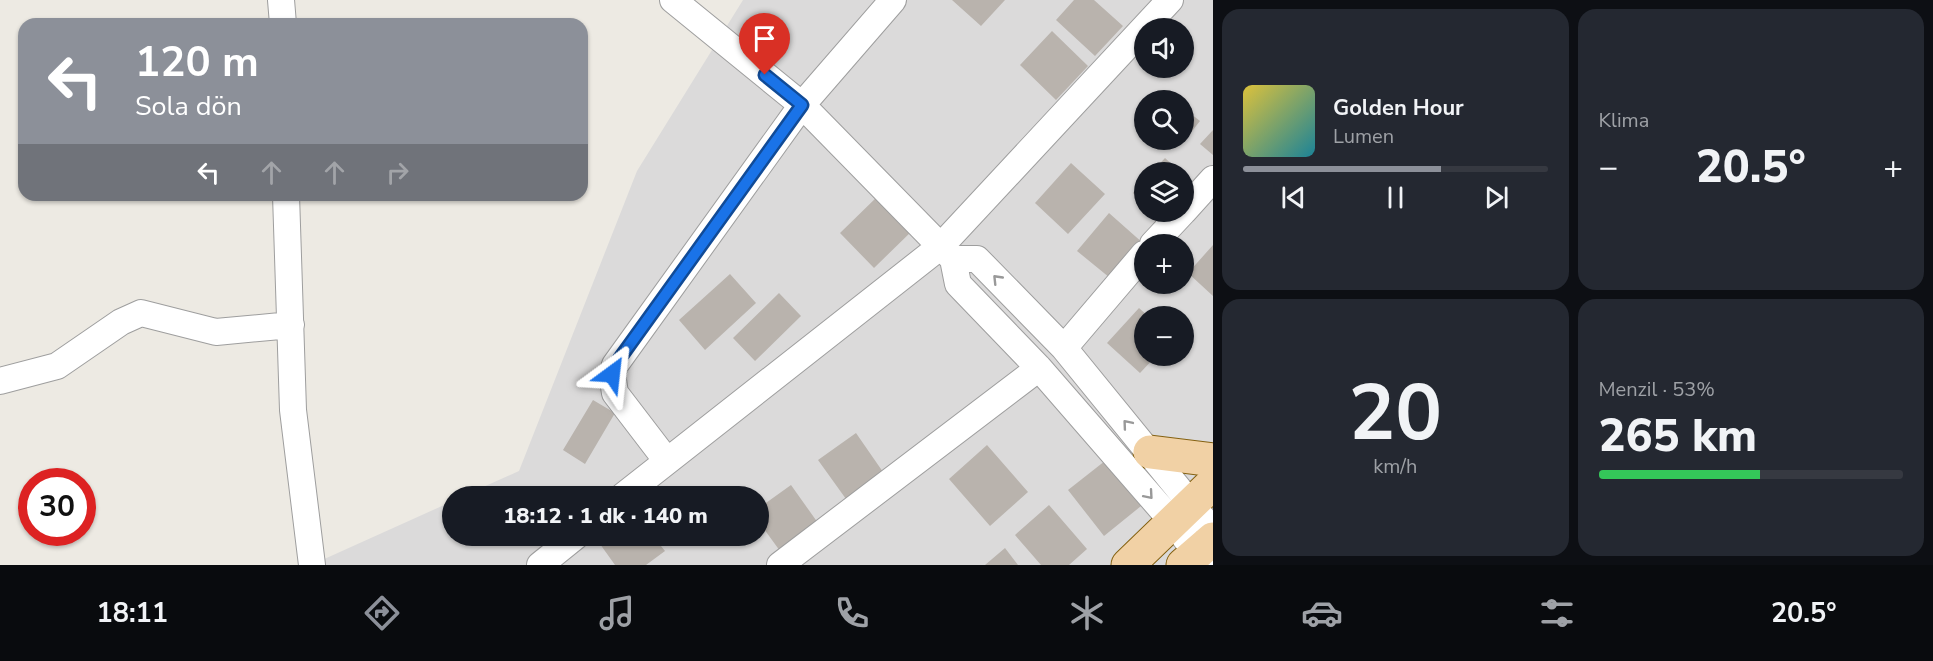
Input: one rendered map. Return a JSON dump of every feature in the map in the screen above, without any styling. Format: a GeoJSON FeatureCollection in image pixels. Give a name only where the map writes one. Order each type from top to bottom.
{"type":"FeatureCollection","features":[{"type":"Feature","properties":{"kind":"main road"},"geometry":{"type":"LineString","coordinates":[[1150,452],[1213,460]]}},
{"type":"Feature","properties":{"kind":"main road"},"geometry":{"type":"LineString","coordinates":[[1128,565],[1192,502]]}},
{"type":"Feature","properties":{"kind":"street"},"geometry":{"type":"LineString","coordinates":[[281,0],[282,18]]}},
{"type":"Feature","properties":{"kind":"street"},"geometry":{"type":"LineString","coordinates":[[673,0],[802,105],[947,253],[958,284],[1039,368],[1192,502]]}},
{"type":"Feature","properties":{"kind":"street"},"geometry":{"type":"LineString","coordinates":[[667,461],[615,393],[612,374],[615,365],[802,105],[893,0]]}},
{"type":"Feature","properties":{"kind":"street"},"geometry":{"type":"LineString","coordinates":[[636,486],[947,253],[1170,0]]}},
{"type":"Feature","properties":{"kind":"street"},"geometry":{"type":"LineString","coordinates":[[1194,199],[1213,179]]}},
{"type":"Feature","properties":{"kind":"street"},"geometry":{"type":"LineString","coordinates":[[286,201],[293,410],[312,565]]}},
{"type":"Feature","properties":{"kind":"street"},"geometry":{"type":"LineString","coordinates":[[1162,234],[1173,222]]}},
{"type":"Feature","properties":{"kind":"street"},"geometry":{"type":"LineString","coordinates":[[947,253],[977,259],[1064,348],[1192,502],[1202,551]]}},
{"type":"Feature","properties":{"kind":"street"},"geometry":{"type":"LineString","coordinates":[[1064,348],[1134,266]]}},
{"type":"Feature","properties":{"kind":"street"},"geometry":{"type":"LineString","coordinates":[[0,381],[57,366],[121,322],[141,313],[216,332],[291,325]]}},
{"type":"Feature","properties":{"kind":"street"},"geometry":{"type":"LineString","coordinates":[[780,565],[1039,368]]}},
{"type":"Feature","properties":{"kind":"street"},"geometry":{"type":"LineString","coordinates":[[540,565],[564,546]]}},
{"type":"Feature","properties":{"kind":"shaded area"},"geometry":{"type":"Polygon","coordinates":[[[743,0],[1213,0],[1213,565],[311,565],[442,506],[442,546],[769,546],[769,486],[485,486],[519,471],[637,171],[743,0]]]}},
{"type":"Feature","properties":{"kind":"building"},"geometry":{"type":"Polygon","coordinates":[[[952,0],[1005,0],[981,26],[952,0]]]}},
{"type":"Feature","properties":{"kind":"building"},"geometry":{"type":"Polygon","coordinates":[[[1074,0],[1094,0],[1123,26],[1095,56],[1056,20],[1074,0]]]}},
{"type":"Feature","properties":{"kind":"building"},"geometry":{"type":"Polygon","coordinates":[[[1052,31],[1088,66],[1056,100],[1020,65],[1052,31]]]}},
{"type":"Feature","properties":{"kind":"building"},"geometry":{"type":"Polygon","coordinates":[[[1194,116],[1200,121],[1194,129],[1194,116]]]}},
{"type":"Feature","properties":{"kind":"building"},"geometry":{"type":"Polygon","coordinates":[[[1213,130],[1213,155],[1200,144],[1213,130]]]}},
{"type":"Feature","properties":{"kind":"building"},"geometry":{"type":"Polygon","coordinates":[[[1071,163],[1105,194],[1068,234],[1035,203],[1071,163]]]}},
{"type":"Feature","properties":{"kind":"building"},"geometry":{"type":"Polygon","coordinates":[[[881,193],[915,228],[874,268],[840,233],[881,193]]]}},
{"type":"Feature","properties":{"kind":"building"},"geometry":{"type":"Polygon","coordinates":[[[1109,213],[1134,235],[1134,257],[1115,282],[1077,251],[1109,213]]]}},
{"type":"Feature","properties":{"kind":"building"},"geometry":{"type":"Polygon","coordinates":[[[1213,245],[1213,296],[1194,279],[1194,266],[1213,245]]]}},
{"type":"Feature","properties":{"kind":"building"},"geometry":{"type":"Polygon","coordinates":[[[730,274],[756,303],[705,350],[679,320],[730,274]]]}},
{"type":"Feature","properties":{"kind":"building"},"geometry":{"type":"Polygon","coordinates":[[[779,293],[801,316],[755,361],[733,338],[779,293]]]}},
{"type":"Feature","properties":{"kind":"building"},"geometry":{"type":"Polygon","coordinates":[[[1134,313],[1134,366],[1147,366],[1140,373],[1107,343],[1134,313]]]}},
{"type":"Feature","properties":{"kind":"building"},"geometry":{"type":"Polygon","coordinates":[[[593,400],[615,413],[585,464],[563,450],[593,400]]]}},
{"type":"Feature","properties":{"kind":"building"},"geometry":{"type":"Polygon","coordinates":[[[856,433],[883,472],[846,499],[818,460],[856,433]]]}},
{"type":"Feature","properties":{"kind":"building"},"geometry":{"type":"Polygon","coordinates":[[[987,445],[1028,492],[990,526],[949,479],[987,445]]]}},
{"type":"Feature","properties":{"kind":"building"},"geometry":{"type":"Polygon","coordinates":[[[1110,457],[1146,502],[1104,536],[1068,490],[1110,457]]]}},
{"type":"Feature","properties":{"kind":"building"},"geometry":{"type":"Polygon","coordinates":[[[791,485],[818,523],[780,551],[769,536],[769,501],[791,485]]]}},
{"type":"Feature","properties":{"kind":"building"},"geometry":{"type":"Polygon","coordinates":[[[1049,505],[1087,549],[1069,565],[1041,565],[1015,535],[1049,505]]]}},
{"type":"Feature","properties":{"kind":"building"},"geometry":{"type":"Polygon","coordinates":[[[601,546],[661,546],[665,551],[646,565],[615,565],[601,546]]]}},
{"type":"Feature","properties":{"kind":"building"},"geometry":{"type":"Polygon","coordinates":[[[1005,548],[1018,565],[985,565],[1005,548]]]}},
{"type":"Feature","properties":{"kind":"route"},"geometry":{"type":"LineString","coordinates":[[612,374],[615,365],[802,105],[765,75]]}}]}
